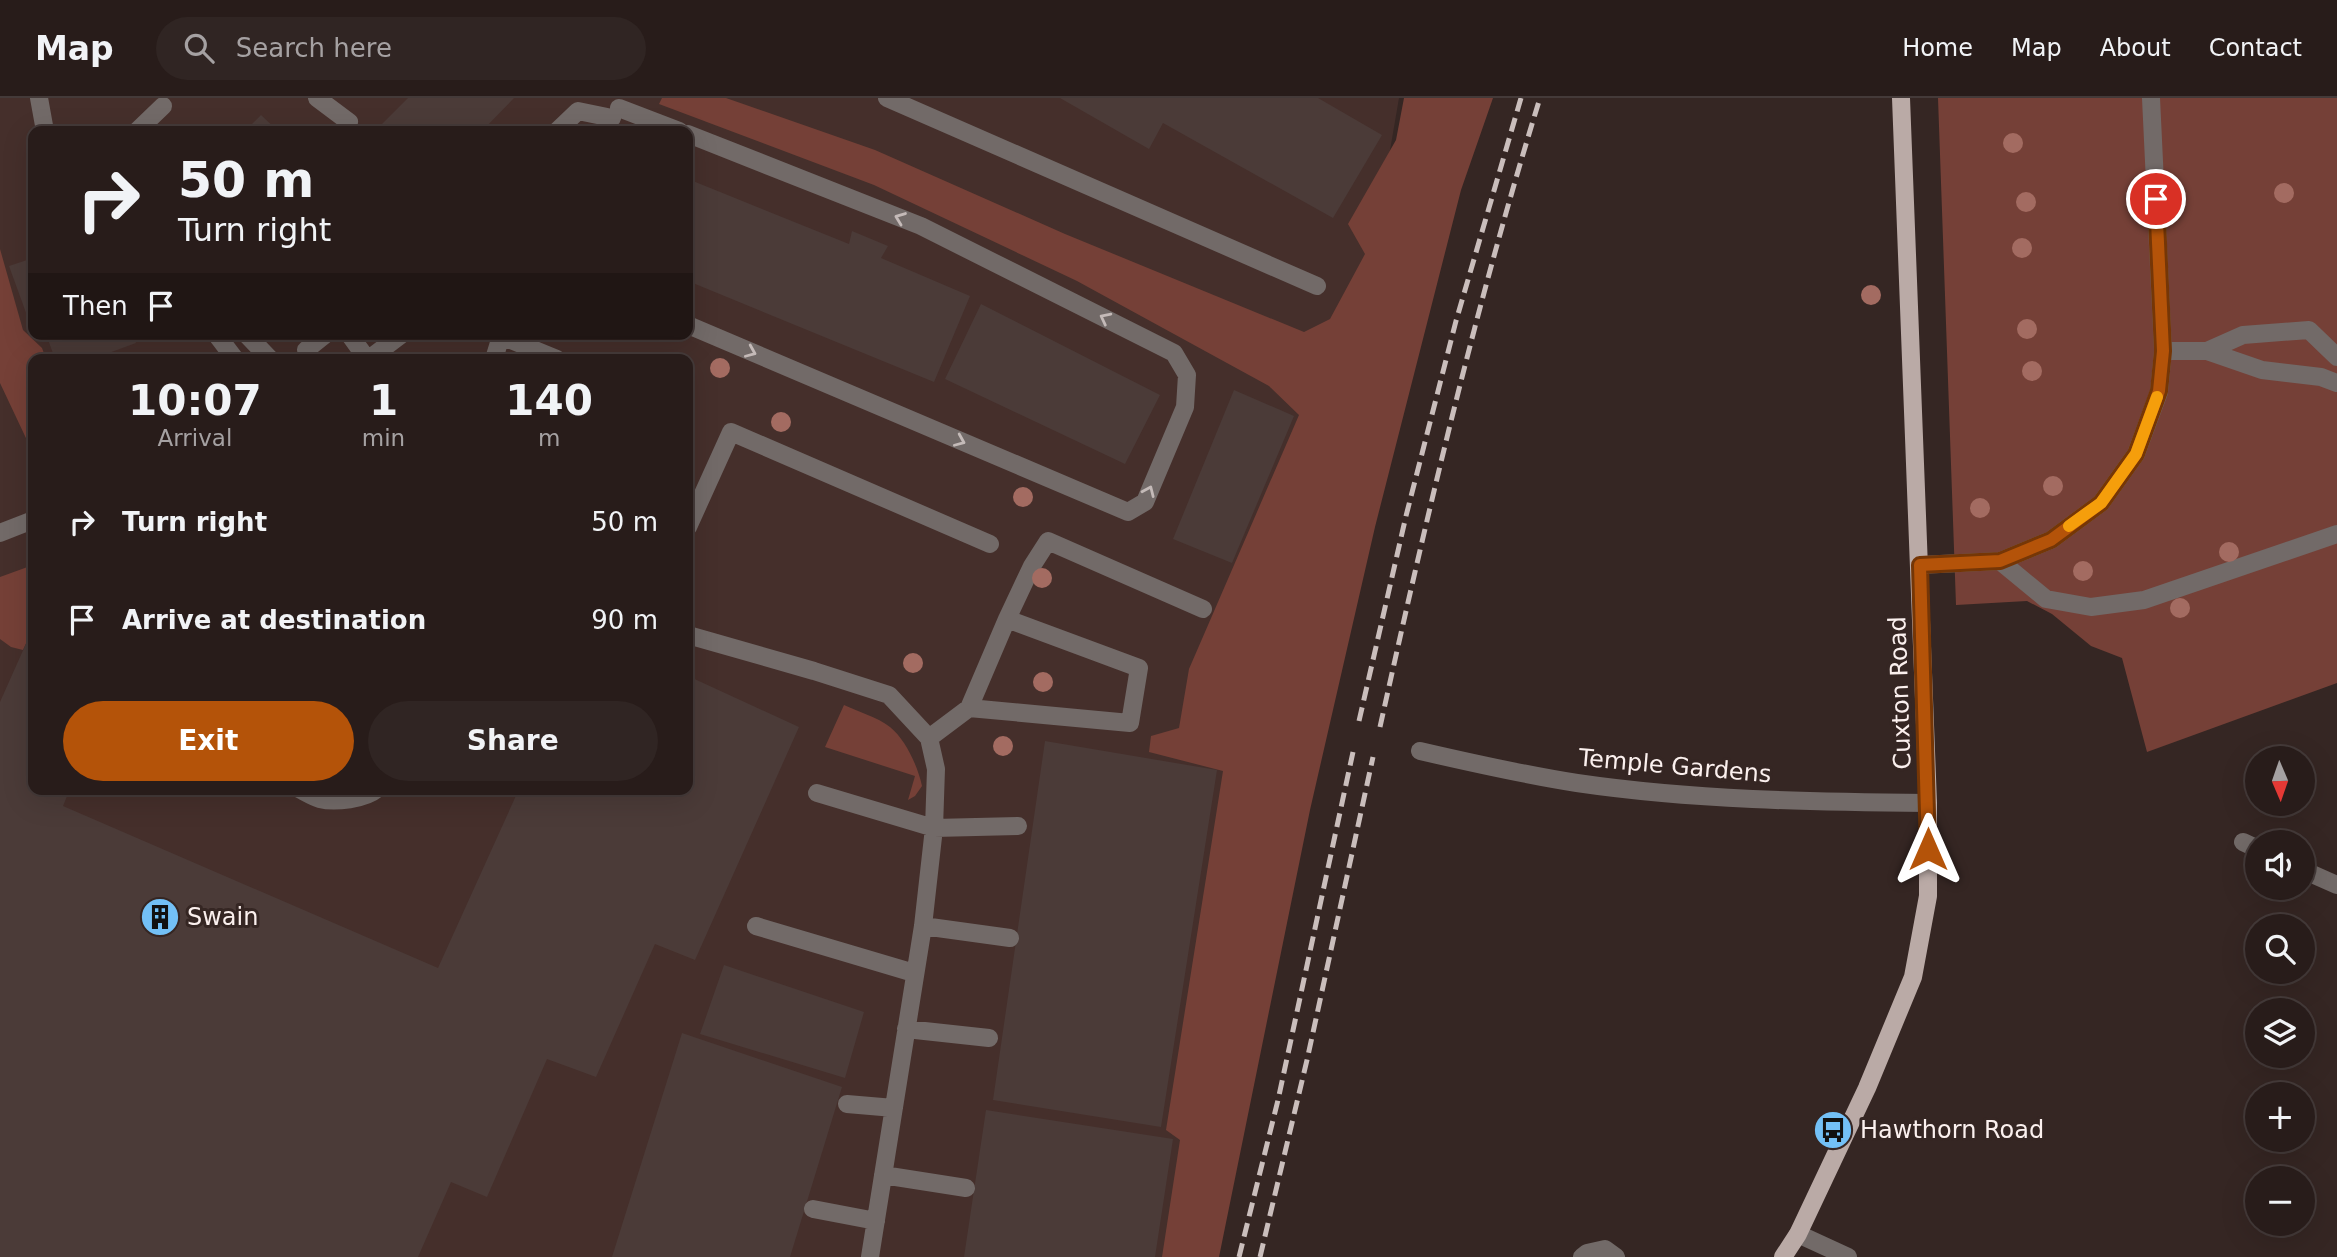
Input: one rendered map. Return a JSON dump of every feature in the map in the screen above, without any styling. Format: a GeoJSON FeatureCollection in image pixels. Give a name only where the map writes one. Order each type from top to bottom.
{"type":"FeatureCollection","features":[{"type":"Feature","properties":{"kind":"main road","name":"Cuxton Road"},"geometry":{"type":"LineString","coordinates":[[1783,1257],[1798,1234],[1867,1088],[1913,977],[1928,896],[1928,803],[1920,565],[1901,98]]}},
{"type":"Feature","properties":{"kind":"street"},"geometry":{"type":"LineString","coordinates":[[39,98],[45,126]]}},
{"type":"Feature","properties":{"kind":"street"},"geometry":{"type":"LineString","coordinates":[[317,98],[349,122],[348,126]]}},
{"type":"Feature","properties":{"kind":"street"},"geometry":{"type":"LineString","coordinates":[[887,98],[1317,286]]}},
{"type":"Feature","properties":{"kind":"street"},"geometry":{"type":"LineString","coordinates":[[1920,565],[2000,561],[2051,540],[2101,503],[2136,454],[2159,391],[2163,351],[2151,98]]}},
{"type":"Feature","properties":{"kind":"street"},"geometry":{"type":"LineString","coordinates":[[142,126],[163,107]]}},
{"type":"Feature","properties":{"kind":"street"},"geometry":{"type":"LineString","coordinates":[[562,126],[578,111],[615,114],[661,126]]}},
{"type":"Feature","properties":{"kind":"street"},"geometry":{"type":"LineString","coordinates":[[693,137],[920,226],[1174,353],[1188,375],[1185,407],[1145,502],[1128,512],[693,327]]}},
{"type":"Feature","properties":{"kind":"street"},"geometry":{"type":"LineString","coordinates":[[2207,351],[2243,335],[2309,330],[2337,357]]}},
{"type":"Feature","properties":{"kind":"street"},"geometry":{"type":"LineString","coordinates":[[221,340],[231,354]]}},
{"type":"Feature","properties":{"kind":"street"},"geometry":{"type":"LineString","coordinates":[[252,340],[265,354]]}},
{"type":"Feature","properties":{"kind":"street"},"geometry":{"type":"LineString","coordinates":[[306,350],[318,340]]}},
{"type":"Feature","properties":{"kind":"street"},"geometry":{"type":"LineString","coordinates":[[354,340],[364,354]]}},
{"type":"Feature","properties":{"kind":"street"},"geometry":{"type":"LineString","coordinates":[[375,354],[394,340]]}},
{"type":"Feature","properties":{"kind":"street"},"geometry":{"type":"LineString","coordinates":[[511,340],[545,354]]}},
{"type":"Feature","properties":{"kind":"street"},"geometry":{"type":"LineString","coordinates":[[2163,351],[2207,351],[2262,370],[2321,377],[2337,383]]}},
{"type":"Feature","properties":{"kind":"street"},"geometry":{"type":"LineString","coordinates":[[693,516],[731,432],[990,544]]}},
{"type":"Feature","properties":{"kind":"street"},"geometry":{"type":"LineString","coordinates":[[0,533],[28,522]]}},
{"type":"Feature","properties":{"kind":"street"},"geometry":{"type":"LineString","coordinates":[[2000,561],[2046,599],[2091,607],[2144,600],[2337,534]]}},
{"type":"Feature","properties":{"kind":"street"},"geometry":{"type":"LineString","coordinates":[[929,738],[969,708],[1007,618],[1032,566],[1048,541],[1203,609]]}},
{"type":"Feature","properties":{"kind":"street"},"geometry":{"type":"LineString","coordinates":[[969,708],[1130,723],[1139,668],[1007,618]]}},
{"type":"Feature","properties":{"kind":"street"},"geometry":{"type":"LineString","coordinates":[[693,636],[890,695],[929,738],[936,769],[934,828],[923,926],[870,1257]]}},
{"type":"Feature","properties":{"kind":"street","name":"Temple Gardens"},"geometry":{"type":"LineString","coordinates":[[1420,751],[1605,786],[1729,797],[1928,803]]}},
{"type":"Feature","properties":{"kind":"street"},"geometry":{"type":"LineString","coordinates":[[817,793],[934,828],[1018,825]]}},
{"type":"Feature","properties":{"kind":"street"},"geometry":{"type":"LineString","coordinates":[[312,795],[322,800],[364,795]]}},
{"type":"Feature","properties":{"kind":"street"},"geometry":{"type":"LineString","coordinates":[[2315,875],[2337,885]]}},
{"type":"Feature","properties":{"kind":"street"},"geometry":{"type":"LineString","coordinates":[[756,926],[914,973]]}},
{"type":"Feature","properties":{"kind":"street"},"geometry":{"type":"LineString","coordinates":[[923,926],[1010,938]]}},
{"type":"Feature","properties":{"kind":"street"},"geometry":{"type":"LineString","coordinates":[[906,1029],[989,1038]]}},
{"type":"Feature","properties":{"kind":"street"},"geometry":{"type":"LineString","coordinates":[[847,1104],[894,1108]]}},
{"type":"Feature","properties":{"kind":"street"},"geometry":{"type":"LineString","coordinates":[[883,1175],[966,1188]]}},
{"type":"Feature","properties":{"kind":"street"},"geometry":{"type":"LineString","coordinates":[[813,1209],[876,1221]]}},
{"type":"Feature","properties":{"kind":"street"},"geometry":{"type":"LineString","coordinates":[[1798,1234],[1848,1257]]}},
{"type":"Feature","properties":{"kind":"street"},"geometry":{"type":"LineString","coordinates":[[1582,1257],[1587,1252],[1605,1250],[1616,1257]]}},
{"type":"Feature","properties":{"kind":"shaded area"},"geometry":{"type":"Polygon","coordinates":[[[0,98],[1399,98],[1200,1257],[0,1257],[0,98]]]}},
{"type":"Feature","properties":{"kind":"shaded area"},"geometry":{"type":"Polygon","coordinates":[[[662,98],[726,98],[875,150],[1065,234],[1304,332],[1330,319],[1365,254],[1348,224],[1396,140],[1404,98],[1493,98],[1461,190],[1375,527],[1310,810],[1219,1257],[1162,1257],[1180,1140],[1166,1130],[1223,771],[1149,752],[1151,736],[1179,728],[1189,669],[1299,415],[1269,386],[1077,281],[874,185],[659,104],[662,98]]]}},
{"type":"Feature","properties":{"kind":"shaded area"},"geometry":{"type":"Polygon","coordinates":[[[1938,98],[2337,98],[2337,683],[2147,752],[2122,658],[2091,646],[2052,614],[2027,601],[1956,605],[1938,98]]]}},
{"type":"Feature","properties":{"kind":"shaded area"},"geometry":{"type":"Polygon","coordinates":[[[0,249],[23,330],[28,335],[28,340],[34,340],[44,354],[28,354],[28,442],[0,383],[0,249]]]}},
{"type":"Feature","properties":{"kind":"shaded area"},"geometry":{"type":"Polygon","coordinates":[[[28,567],[28,639],[23,650],[11,647],[0,639],[0,577],[28,567]]]}},
{"type":"Feature","properties":{"kind":"shaded area"},"geometry":{"type":"Polygon","coordinates":[[[844,705],[874,717],[896,732],[918,771],[922,786],[915,796],[908,800],[915,776],[825,747],[844,705]]]}},
{"type":"Feature","properties":{"kind":"building"},"geometry":{"type":"Polygon","coordinates":[[[408,98],[514,98],[487,126],[380,126],[408,98]]]}},
{"type":"Feature","properties":{"kind":"building"},"geometry":{"type":"Polygon","coordinates":[[[1060,98],[1318,98],[1382,135],[1333,218],[1163,123],[1149,149],[1060,98]]]}},
{"type":"Feature","properties":{"kind":"building"},"geometry":{"type":"Polygon","coordinates":[[[261,115],[273,126],[250,126],[261,115]]]}},
{"type":"Feature","properties":{"kind":"building"},"geometry":{"type":"Polygon","coordinates":[[[693,181],[849,244],[852,231],[888,246],[881,258],[970,296],[934,382],[693,283],[693,181]]]}},
{"type":"Feature","properties":{"kind":"building"},"geometry":{"type":"Polygon","coordinates":[[[28,260],[28,318],[9,266],[28,260]]]}},
{"type":"Feature","properties":{"kind":"building"},"geometry":{"type":"Polygon","coordinates":[[[981,304],[1160,395],[1125,464],[945,379],[981,304]]]}},
{"type":"Feature","properties":{"kind":"building"},"geometry":{"type":"Polygon","coordinates":[[[48,340],[135,340],[136,343],[106,354],[53,354],[48,340]]]}},
{"type":"Feature","properties":{"kind":"building"},"geometry":{"type":"Polygon","coordinates":[[[1234,390],[1294,416],[1232,563],[1173,539],[1234,390]]]}},
{"type":"Feature","properties":{"kind":"building","name":"Swain"},"geometry":{"type":"Polygon","coordinates":[[[28,639],[28,795],[68,795],[63,806],[438,968],[516,795],[693,795],[693,678],[799,727],[695,960],[655,944],[596,1077],[547,1059],[487,1197],[451,1182],[418,1257],[0,1257],[0,702],[28,639]]]}},
{"type":"Feature","properties":{"kind":"building"},"geometry":{"type":"Polygon","coordinates":[[[1045,741],[1217,770],[1161,1127],[993,1100],[1045,741]]]}},
{"type":"Feature","properties":{"kind":"building"},"geometry":{"type":"Polygon","coordinates":[[[724,965],[864,1012],[845,1078],[700,1034],[724,965]]]}},
{"type":"Feature","properties":{"kind":"building"},"geometry":{"type":"Polygon","coordinates":[[[682,1033],[842,1087],[790,1257],[612,1257],[682,1033]]]}},
{"type":"Feature","properties":{"kind":"building"},"geometry":{"type":"Polygon","coordinates":[[[986,1110],[1173,1139],[1155,1257],[964,1257],[986,1110]]]}},
{"type":"Feature","properties":{"kind":"railway"},"geometry":{"type":"LineString","coordinates":[[1359,721],[1406,516],[1456,321],[1521,98]]}},
{"type":"Feature","properties":{"kind":"railway"},"geometry":{"type":"LineString","coordinates":[[1380,727],[1454,411],[1540,98]]}},
{"type":"Feature","properties":{"kind":"railway"},"geometry":{"type":"LineString","coordinates":[[1239,1257],[1278,1100],[1353,752]]}},
{"type":"Feature","properties":{"kind":"railway"},"geometry":{"type":"LineString","coordinates":[[1260,1257],[1307,1060],[1373,757]]}},
{"type":"Feature","properties":{"kind":"slow traffic"},"geometry":{"type":"LineString","coordinates":[[2069,526],[2101,503],[2136,454],[2157,397]]}},
{"type":"Feature","properties":{"kind":"place","name":"Swain"},"geometry":{"type":"Point","coordinates":[160,917]}},
{"type":"Feature","properties":{"kind":"place","name":"Hawthorn Road"},"geometry":{"type":"Point","coordinates":[1833,1130]}},
{"type":"Feature","properties":{"kind":"route"},"geometry":{"type":"LineString","coordinates":[[1928,849],[1920,565],[2000,561],[2051,540],[2101,503],[2136,454],[2159,391],[2163,351],[2156,199]]}}]}
